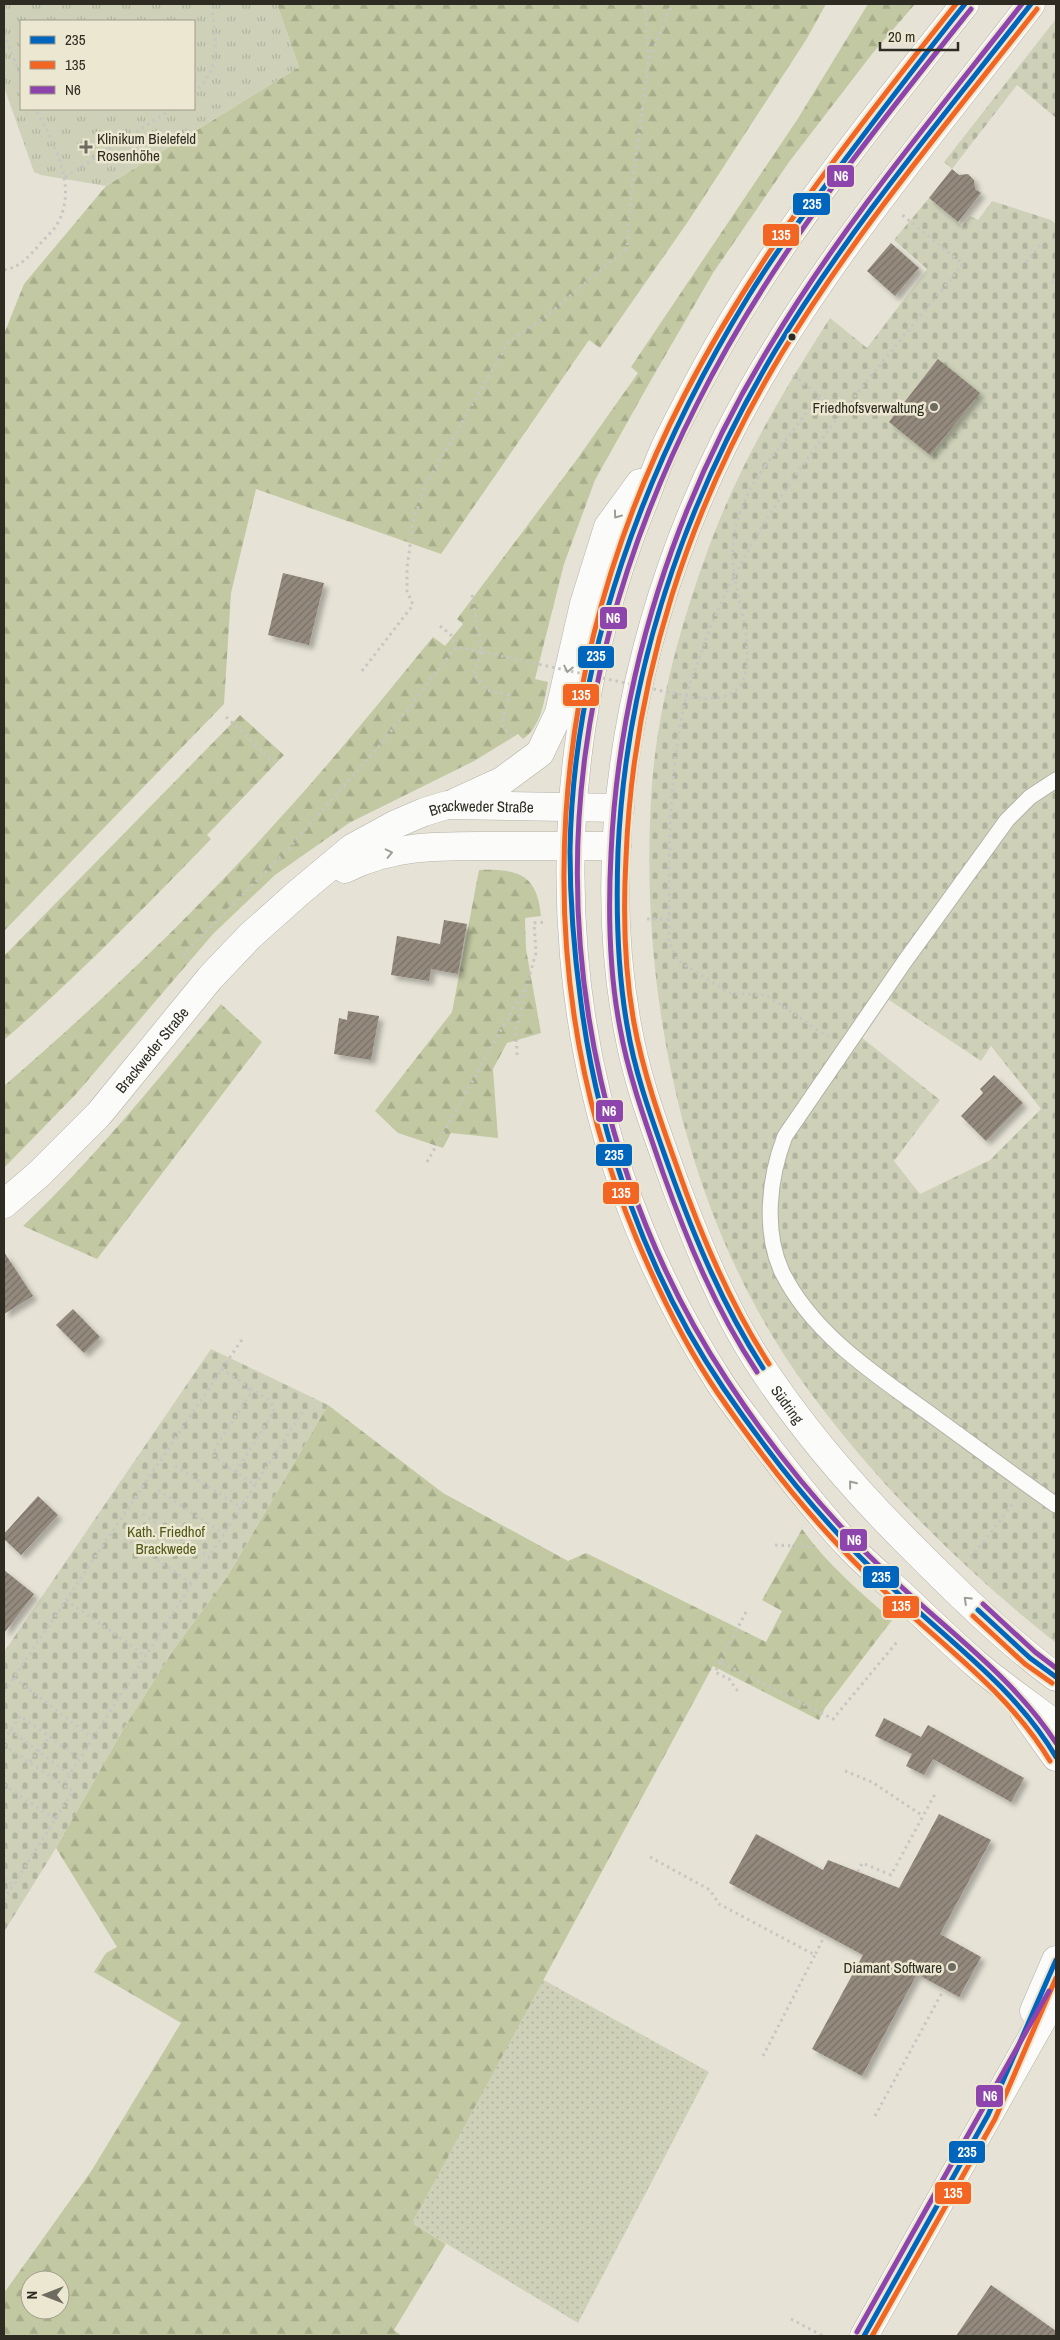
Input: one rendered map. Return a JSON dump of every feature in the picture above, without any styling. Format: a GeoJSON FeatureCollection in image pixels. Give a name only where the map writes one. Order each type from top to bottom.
{"type":"FeatureCollection","features":[{"type":"Feature","properties":{"kind":"main road"},"geometry":{"type":"LineString","coordinates":[[965,4],[908,76],[789,235],[737,314],[666,447],[628,540],[604,615],[591,670],[575,764],[570,846],[570,922],[577,994],[589,1060],[601,1115],[617,1168],[638,1226],[662,1279],[722,1385],[788,1475],[851,1548],[1029,1716],[1056,1757]]}},
{"type":"Feature","properties":{"kind":"main road"},"geometry":{"type":"LineString","coordinates":[[617,846],[626,746],[658,608],[680,546],[725,441],[773,354],[814,287],[881,197],[1032,4]]}},
{"type":"Feature","properties":{"kind":"main road"},"geometry":{"type":"LineString","coordinates":[[447,806],[502,781],[540,753],[559,713],[584,604],[608,527],[666,447]]}},
{"type":"Feature","properties":{"kind":"main road","name":"Brackweder Straße"},"geometry":{"type":"LineString","coordinates":[[4,1204],[39,1174],[99,1114],[210,978],[250,936],[352,848],[396,824],[424,812],[447,806],[620,808]]}},
{"type":"Feature","properties":{"kind":"main road","name":"Brackweder Straße"},"geometry":{"type":"LineString","coordinates":[[297,894],[359,861],[390,852],[424,846],[617,846]]}},
{"type":"Feature","properties":{"kind":"main road","name":"Südring"},"geometry":{"type":"LineString","coordinates":[[617,846],[617,940],[622,992],[631,1045],[644,1098],[703,1257],[729,1312],[784,1400],[866,1502],[946,1581],[1030,1658],[1056,1677]]}},
{"type":"Feature","properties":{"kind":"main road"},"geometry":{"type":"LineString","coordinates":[[979,1667],[1056,1725]]}},
{"type":"Feature","properties":{"kind":"main road"},"geometry":{"type":"LineString","coordinates":[[988,2116],[1056,1960]]}},
{"type":"Feature","properties":{"kind":"main road"},"geometry":{"type":"LineString","coordinates":[[864,2336],[1056,1995]]}},
{"type":"Feature","properties":{"kind":"lane"},"geometry":{"type":"LineString","coordinates":[[1056,780],[1030,797],[1007,820],[906,961],[785,1136],[776,1159],[771,1218],[774,1246],[781,1270],[793,1292],[828,1334],[880,1378],[1056,1505]]}},
{"type":"Feature","properties":{"kind":"path"},"geometry":{"type":"LineString","coordinates":[[195,93],[204,84],[210,73],[215,54],[215,35],[211,4]]}},
{"type":"Feature","properties":{"kind":"path"},"geometry":{"type":"LineString","coordinates":[[362,671],[413,605],[407,592],[407,568],[413,522],[425,486],[508,343],[545,317],[627,248],[631,194],[649,60],[645,4]]}},
{"type":"Feature","properties":{"kind":"path"},"geometry":{"type":"LineString","coordinates":[[649,60],[672,4]]}},
{"type":"Feature","properties":{"kind":"path"},"geometry":{"type":"LineString","coordinates":[[4,34],[20,74]]}},
{"type":"Feature","properties":{"kind":"path"},"geometry":{"type":"LineString","coordinates":[[14,61],[20,58]]}},
{"type":"Feature","properties":{"kind":"path"},"geometry":{"type":"LineString","coordinates":[[4,270],[15,268],[24,262],[56,226],[66,189],[54,146],[36,110]]}},
{"type":"Feature","properties":{"kind":"path"},"geometry":{"type":"LineString","coordinates":[[64,177],[170,110]]}},
{"type":"Feature","properties":{"kind":"path"},"geometry":{"type":"LineString","coordinates":[[846,1049],[766,995],[734,994],[726,991],[677,960],[669,942],[669,842],[677,751],[688,690],[710,628],[741,562],[768,517],[842,413],[963,264],[901,214]]}},
{"type":"Feature","properties":{"kind":"path"},"geometry":{"type":"LineString","coordinates":[[1026,262],[1041,244]]}},
{"type":"Feature","properties":{"kind":"path"},"geometry":{"type":"LineString","coordinates":[[1052,283],[1056,278]]}},
{"type":"Feature","properties":{"kind":"path"},"geometry":{"type":"LineString","coordinates":[[789,373],[842,413]]}},
{"type":"Feature","properties":{"kind":"path"},"geometry":{"type":"LineString","coordinates":[[456,647],[695,698],[710,699],[727,696],[740,685],[748,669],[748,648],[733,566],[734,539],[740,512],[747,492],[820,396]]}},
{"type":"Feature","properties":{"kind":"path"},"geometry":{"type":"LineString","coordinates":[[472,596],[482,652],[473,674],[487,690],[509,695],[502,726],[514,740]]}},
{"type":"Feature","properties":{"kind":"path"},"geometry":{"type":"LineString","coordinates":[[440,626],[451,635],[456,647]]}},
{"type":"Feature","properties":{"kind":"path"},"geometry":{"type":"LineString","coordinates":[[194,964],[184,954],[290,848],[374,752],[456,647]]}},
{"type":"Feature","properties":{"kind":"path"},"geometry":{"type":"LineString","coordinates":[[226,716],[276,764]]}},
{"type":"Feature","properties":{"kind":"path"},"geometry":{"type":"LineString","coordinates":[[1056,841],[1056,857]]}},
{"type":"Feature","properties":{"kind":"path"},"geometry":{"type":"LineString","coordinates":[[647,919],[669,918]]}},
{"type":"Feature","properties":{"kind":"path"},"geometry":{"type":"LineString","coordinates":[[517,1055],[516,1031],[536,953],[534,922],[545,922]]}},
{"type":"Feature","properties":{"kind":"path"},"geometry":{"type":"LineString","coordinates":[[427,1162],[527,984]]}},
{"type":"Feature","properties":{"kind":"path"},"geometry":{"type":"LineString","coordinates":[[4,1692],[243,1338]]}},
{"type":"Feature","properties":{"kind":"path"},"geometry":{"type":"LineString","coordinates":[[221,1369],[270,1401],[274,1408],[273,1413],[236,1472]]}},
{"type":"Feature","properties":{"kind":"path"},"geometry":{"type":"LineString","coordinates":[[247,1386],[250,1394],[216,1446],[213,1454],[218,1460],[255,1485]]}},
{"type":"Feature","properties":{"kind":"path"},"geometry":{"type":"LineString","coordinates":[[64,1785],[303,1411]]}},
{"type":"Feature","properties":{"kind":"path"},"geometry":{"type":"LineString","coordinates":[[175,1466],[241,1507]]}},
{"type":"Feature","properties":{"kind":"path"},"geometry":{"type":"LineString","coordinates":[[971,1558],[1028,1485]]}},
{"type":"Feature","properties":{"kind":"path"},"geometry":{"type":"LineString","coordinates":[[158,1490],[224,1534]]}},
{"type":"Feature","properties":{"kind":"path"},"geometry":{"type":"LineString","coordinates":[[143,1514],[209,1557]]}},
{"type":"Feature","properties":{"kind":"path"},"geometry":{"type":"LineString","coordinates":[[125,1538],[192,1584]]}},
{"type":"Feature","properties":{"kind":"path"},"geometry":{"type":"LineString","coordinates":[[775,1545],[813,1547]]}},
{"type":"Feature","properties":{"kind":"path"},"geometry":{"type":"LineString","coordinates":[[66,1600],[146,1656]]}},
{"type":"Feature","properties":{"kind":"path"},"geometry":{"type":"LineString","coordinates":[[740,1694],[729,1679],[716,1672],[746,1612]]}},
{"type":"Feature","properties":{"kind":"path"},"geometry":{"type":"LineString","coordinates":[[720,1662],[833,1719],[897,1642]]}},
{"type":"Feature","properties":{"kind":"path"},"geometry":{"type":"LineString","coordinates":[[14,1678],[93,1738]]}},
{"type":"Feature","properties":{"kind":"path"},"geometry":{"type":"LineString","coordinates":[[4,1740],[20,1716],[80,1758]]}},
{"type":"Feature","properties":{"kind":"path"},"geometry":{"type":"LineString","coordinates":[[10,1730],[70,1775]]}},
{"type":"Feature","properties":{"kind":"path"},"geometry":{"type":"LineString","coordinates":[[30,1762],[50,1736]]}},
{"type":"Feature","properties":{"kind":"path"},"geometry":{"type":"LineString","coordinates":[[4,1745],[73,1791],[4,1900]]}},
{"type":"Feature","properties":{"kind":"path"},"geometry":{"type":"LineString","coordinates":[[845,1772],[872,1782],[923,1816]]}},
{"type":"Feature","properties":{"kind":"path"},"geometry":{"type":"LineString","coordinates":[[4,1785],[55,1819]]}},
{"type":"Feature","properties":{"kind":"path"},"geometry":{"type":"LineString","coordinates":[[858,1872],[862,1862],[891,1875],[935,1794]]}},
{"type":"Feature","properties":{"kind":"path"},"geometry":{"type":"LineString","coordinates":[[650,1858],[710,1890],[718,1904],[815,1955]]}},
{"type":"Feature","properties":{"kind":"path"},"geometry":{"type":"LineString","coordinates":[[4,1879],[13,1885]]}},
{"type":"Feature","properties":{"kind":"path"},"geometry":{"type":"LineString","coordinates":[[763,2056],[825,1935]]}},
{"type":"Feature","properties":{"kind":"path"},"geometry":{"type":"LineString","coordinates":[[875,2116],[944,1989]]}},
{"type":"Feature","properties":{"kind":"path"},"geometry":{"type":"LineString","coordinates":[[790,2319],[823,2336]]}},
{"type":"Feature","properties":{"kind":"green space","name":"Klinikum Bielefeld Rosenhöhe"},"geometry":{"type":"Polygon","coordinates":[[[4,4],[277,4],[299,67],[106,186],[41,175],[34,172],[4,87],[4,4]]]}},
{"type":"Feature","properties":{"kind":"green space"},"geometry":{"type":"Polygon","coordinates":[[[277,4],[826,4],[806,40],[689,220],[600,348],[589,340],[441,554],[256,489],[231,593],[224,704],[4,931],[4,334],[24,284],[106,186],[299,67],[277,4]]]}},
{"type":"Feature","properties":{"kind":"green space"},"geometry":{"type":"Polygon","coordinates":[[[868,4],[915,4],[872,54],[789,162],[713,273],[595,480],[564,564],[535,679],[548,682],[545,698],[538,721],[529,734],[523,739],[518,734],[474,761],[349,823],[275,875],[213,934],[76,1094],[4,1168],[4,1086],[112,989],[215,888],[301,795],[433,637],[445,646],[463,624],[457,619],[575,462],[638,373],[631,367],[797,120],[868,4]]]}},
{"type":"Feature","properties":{"kind":"green space"},"geometry":{"type":"Polygon","coordinates":[[[1056,19],[1056,118],[1017,85],[952,169],[944,162],[1056,19]]]}},
{"type":"Feature","properties":{"kind":"green space"},"geometry":{"type":"Polygon","coordinates":[[[929,198],[962,226],[970,216],[978,220],[992,201],[1051,220],[1056,224],[1056,1643],[988,1586],[924,1525],[894,1493],[864,1460],[809,1391],[766,1325],[730,1254],[700,1179],[678,1102],[662,1022],[653,942],[649,863],[652,784],[659,727],[678,641],[705,558],[730,495],[760,434],[830,318],[867,348],[927,269],[894,240],[929,198]],[[886,998],[861,1037],[940,1100],[894,1161],[920,1194],[990,1160],[1041,1109],[991,1046],[981,1061],[886,998]]]}},
{"type":"Feature","properties":{"kind":"green space"},"geometry":{"type":"Polygon","coordinates":[[[240,715],[284,755],[207,835],[211,839],[161,891],[84,967],[4,1040],[4,956],[240,715]]]}},
{"type":"Feature","properties":{"kind":"green space"},"geometry":{"type":"Polygon","coordinates":[[[479,870],[504,871],[523,876],[530,882],[535,891],[541,916],[525,918],[526,949],[541,1033],[507,1043],[493,1069],[498,1138],[451,1133],[443,1148],[398,1133],[375,1111],[452,1012],[479,870]]]}},
{"type":"Feature","properties":{"kind":"green space"},"geometry":{"type":"Polygon","coordinates":[[[221,1004],[262,1042],[97,1259],[23,1226],[100,1146],[221,1004]]]}},
{"type":"Feature","properties":{"kind":"green space","name":"Kath. Friedhof Brackwede"},"geometry":{"type":"Polygon","coordinates":[[[211,1349],[328,1405],[227,1577],[174,1649],[125,1726],[56,1848],[4,1932],[4,1652],[211,1349]]]}},
{"type":"Feature","properties":{"kind":"green space"},"geometry":{"type":"Polygon","coordinates":[[[328,1405],[443,1493],[568,1561],[586,1553],[766,1642],[782,1611],[762,1600],[802,1529],[833,1566],[892,1620],[825,1708],[819,1720],[713,1666],[412,2223],[446,2244],[394,2330],[402,2336],[4,2336],[4,2293],[20,2271],[20,2320],[70,2320],[70,2270],[20,2270],[92,2170],[181,2023],[94,1972],[106,1953],[117,1947],[56,1848],[125,1726],[174,1649],[227,1577],[328,1405]]]}},
{"type":"Feature","properties":{"kind":"green space"},"geometry":{"type":"Polygon","coordinates":[[[542,1979],[709,2072],[578,2323],[412,2223],[542,1979]]]}},
{"type":"Feature","properties":{"kind":"building"},"geometry":{"type":"Polygon","coordinates":[[[952,169],[959,175],[968,174],[974,180],[975,189],[981,193],[958,222],[929,198],[952,169]]]}},
{"type":"Feature","properties":{"kind":"building"},"geometry":{"type":"Polygon","coordinates":[[[891,243],[919,268],[895,296],[867,271],[891,243]]]}},
{"type":"Feature","properties":{"kind":"building","name":"Friedhofsverwaltung"},"geometry":{"type":"Polygon","coordinates":[[[938,359],[980,393],[930,455],[889,422],[938,359]]]}},
{"type":"Feature","properties":{"kind":"building"},"geometry":{"type":"Polygon","coordinates":[[[283,573],[324,583],[309,645],[268,635],[283,573]]]}},
{"type":"Feature","properties":{"kind":"building"},"geometry":{"type":"Polygon","coordinates":[[[444,920],[467,924],[458,974],[431,969],[429,981],[391,975],[397,936],[440,944],[444,920]]]}},
{"type":"Feature","properties":{"kind":"building"},"geometry":{"type":"Polygon","coordinates":[[[348,1011],[379,1016],[371,1060],[334,1054],[339,1018],[347,1020],[348,1011]]]}},
{"type":"Feature","properties":{"kind":"building"},"geometry":{"type":"Polygon","coordinates":[[[994,1075],[1023,1103],[986,1141],[961,1116],[983,1093],[980,1089],[994,1075]]]}},
{"type":"Feature","properties":{"kind":"building"},"geometry":{"type":"Polygon","coordinates":[[[4,1252],[33,1296],[4,1314],[4,1252]]]}},
{"type":"Feature","properties":{"kind":"building"},"geometry":{"type":"Polygon","coordinates":[[[73,1309],[100,1337],[84,1353],[56,1325],[73,1309]]]}},
{"type":"Feature","properties":{"kind":"building"},"geometry":{"type":"Polygon","coordinates":[[[38,1496],[58,1515],[21,1555],[4,1539],[4,1534],[38,1496]]]}},
{"type":"Feature","properties":{"kind":"building"},"geometry":{"type":"Polygon","coordinates":[[[4,1570],[34,1594],[4,1633],[4,1570]]]}},
{"type":"Feature","properties":{"kind":"building"},"geometry":{"type":"Polygon","coordinates":[[[884,1718],[921,1737],[928,1725],[1024,1778],[1011,1802],[933,1759],[924,1775],[906,1766],[912,1754],[875,1736],[884,1718]]]}},
{"type":"Feature","properties":{"kind":"building"},"geometry":{"type":"Polygon","coordinates":[[[939,1814],[991,1840],[940,1934],[981,1957],[959,1997],[917,1974],[862,2076],[812,2049],[863,1955],[729,1883],[756,1834],[823,1870],[828,1860],[899,1888],[939,1814]]]}},
{"type":"Feature","properties":{"kind":"building"},"geometry":{"type":"Polygon","coordinates":[[[991,2285],[1056,2331],[1056,2336],[956,2336],[991,2285]]]}},
{"type":"Feature","properties":{"kind":"transit line","name":"135"},"geometry":{"type":"LineString","coordinates":[[956,4],[810,193],[743,292],[684,396],[638,497],[603,600],[579,706],[566,813],[565,921],[576,1028],[600,1135],[637,1240],[683,1337],[717,1392],[793,1494],[857,1565],[993,1690],[1014,1712],[1050,1761]]}},
{"type":"Feature","properties":{"kind":"transit line","name":"235"},"geometry":{"type":"LineString","coordinates":[[965,4],[821,191],[759,279],[711,360],[678,426],[648,494],[622,563],[601,633],[585,705],[574,778],[570,851],[572,908],[574,946],[589,1053],[600,1104],[614,1154],[630,1204],[650,1253],[672,1301],[697,1346],[724,1389],[800,1491],[864,1561],[1000,1686],[1039,1732],[1056,1757]]}},
{"type":"Feature","properties":{"kind":"transit line","name":"N6"},"geometry":{"type":"LineString","coordinates":[[757,1372],[742,1349],[716,1300],[682,1225],[639,1102],[620,1028],[616,1007],[610,941],[610,898],[616,787],[626,720],[640,655],[658,590],[680,527],[707,465],[737,405],[798,301],[859,213],[1022,4]]}},
{"type":"Feature","properties":{"kind":"transit line","name":"235"},"geometry":{"type":"LineString","coordinates":[[763,1368],[735,1321],[689,1221],[651,1116],[630,1044],[621,982],[617,895],[623,785],[633,719],[647,655],[665,592],[687,530],[713,469],[742,409],[804,305],[865,217],[1031,4]]}},
{"type":"Feature","properties":{"kind":"transit line","name":"N6"},"geometry":{"type":"LineString","coordinates":[[971,9],[859,151],[756,299],[725,351],[697,404],[658,488],[626,576],[601,665],[592,710],[585,756],[578,837],[579,918],[586,1000],[601,1080],[622,1160],[651,1237],[686,1310],[745,1407],[804,1485],[848,1534],[894,1580],[980,1657],[1021,1697],[1056,1743]]}},
{"type":"Feature","properties":{"kind":"transit line","name":"135"},"geometry":{"type":"LineString","coordinates":[[769,1364],[741,1317],[717,1268],[696,1218],[652,1096],[634,1023],[626,961],[625,899],[631,791],[640,725],[654,660],[672,596],[694,533],[719,472],[749,412],[782,353],[872,220],[1037,9]]}},
{"type":"Feature","properties":{"kind":"transit line","name":"N6"},"geometry":{"type":"LineString","coordinates":[[983,1604],[1035,1652],[1056,1668]]}},
{"type":"Feature","properties":{"kind":"transit line","name":"235"},"geometry":{"type":"LineString","coordinates":[[978,1610],[1030,1658],[1056,1677]]}},
{"type":"Feature","properties":{"kind":"transit line","name":"135"},"geometry":{"type":"LineString","coordinates":[[973,1616],[1025,1664],[1052,1683]]}},
{"type":"Feature","properties":{"kind":"transit line","name":"235"},"geometry":{"type":"LineString","coordinates":[[864,2336],[988,2115],[1056,1960]]}},
{"type":"Feature","properties":{"kind":"transit line","name":"135"},"geometry":{"type":"LineString","coordinates":[[872,2336],[995,2119],[1056,1978]]}},
{"type":"Feature","properties":{"kind":"transit line","name":"N6"},"geometry":{"type":"LineString","coordinates":[[857,2332],[1049,1991]]}},
{"type":"Feature","properties":{"kind":"place","name":"Klinikum Bielefeld Rosenhöhe"},"geometry":{"type":"Point","coordinates":[86,147]}},
{"type":"Feature","properties":{"kind":"place","name":"Friedhofsverwaltung"},"geometry":{"type":"Point","coordinates":[934,407]}},
{"type":"Feature","properties":{"kind":"place","name":"Diamant Software"},"geometry":{"type":"Point","coordinates":[952,1967]}}]}
